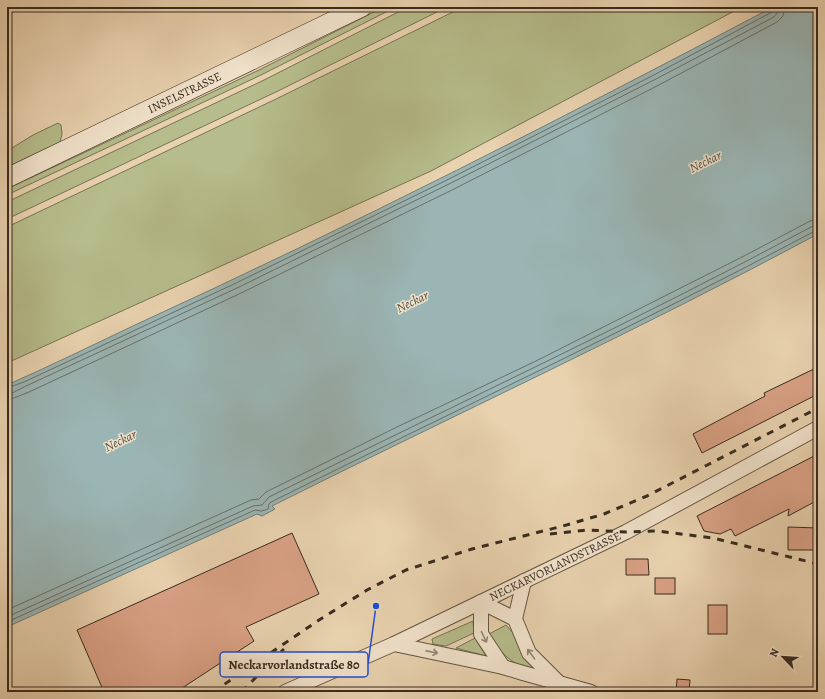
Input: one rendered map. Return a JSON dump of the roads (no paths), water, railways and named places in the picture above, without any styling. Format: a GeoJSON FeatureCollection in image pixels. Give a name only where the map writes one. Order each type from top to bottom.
{"type":"FeatureCollection","features":[{"type":"Feature","properties":{"kind":"street","name":"INSELSTRASSE"},"geometry":{"type":"LineString","coordinates":[[7,178],[362,7]]}},
{"type":"Feature","properties":{"kind":"street","name":"NECKARVORLANDSTRASSE"},"geometry":{"type":"LineString","coordinates":[[285,692],[394,644],[626,532],[818,428]]}},
{"type":"Feature","properties":{"kind":"street"},"geometry":{"type":"LineString","coordinates":[[524,581],[515,619],[529,653],[558,682]]}},
{"type":"Feature","properties":{"kind":"street"},"geometry":{"type":"LineString","coordinates":[[503,667],[481,634],[482,602],[515,619]]}},
{"type":"Feature","properties":{"kind":"street"},"geometry":{"type":"LineString","coordinates":[[394,644],[503,667],[591,692]]}},
{"type":"Feature","properties":{"kind":"water","name":"Neckar"},"geometry":{"type":"Polygon","coordinates":[[[773,7],[818,7],[818,234],[751,270],[615,338],[272,506],[275,509],[262,516],[257,514],[7,627],[7,385],[376,210],[615,90],[773,7]]]}},
{"type":"Feature","properties":{"kind":"railway"},"geometry":{"type":"LineString","coordinates":[[213,692],[319,620],[367,590],[406,570],[472,549],[604,514],[647,496],[818,408]]}},
{"type":"Feature","properties":{"kind":"railway"},"geometry":{"type":"LineString","coordinates":[[550,534],[587,530],[626,532],[657,531],[713,538],[818,564]]}},
{"type":"Feature","properties":{"kind":"railway"},"geometry":{"type":"LineString","coordinates":[[242,692],[284,649]]}},
{"type":"Feature","properties":{"kind":"place","name":"Neckarvorlandstraße 80"},"geometry":{"type":"Point","coordinates":[376,606]}}]}
